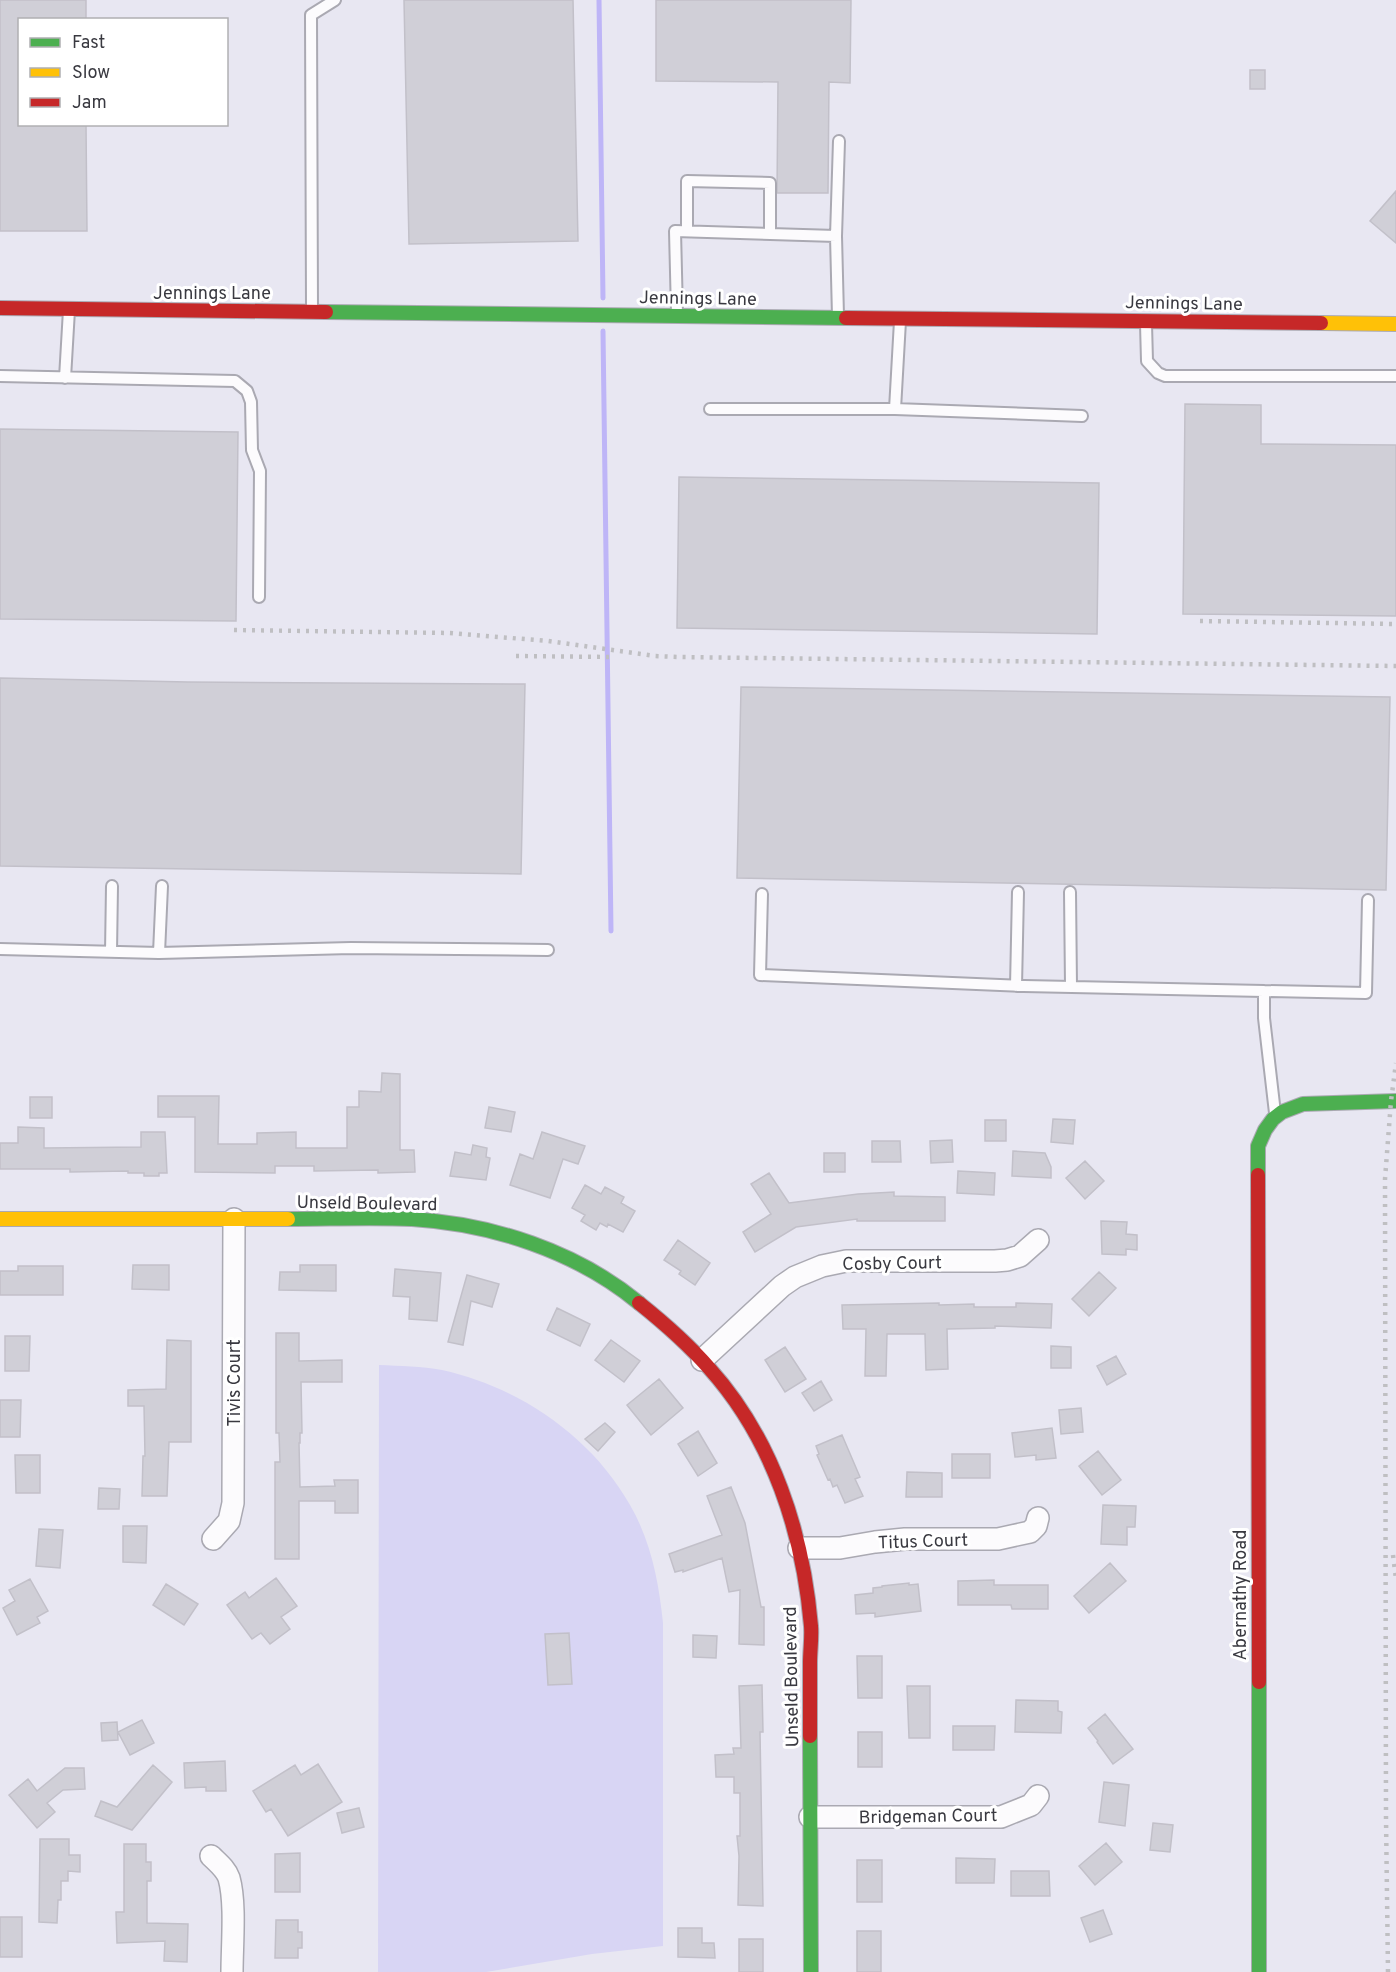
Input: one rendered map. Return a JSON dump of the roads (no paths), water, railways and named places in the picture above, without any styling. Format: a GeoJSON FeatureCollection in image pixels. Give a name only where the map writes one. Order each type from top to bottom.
{"type":"FeatureCollection","features":[{"type":"Feature","properties":{"kind":"street","name":"Jennings Lane"},"geometry":{"type":"LineString","coordinates":[[0,308],[1396,324]]}},
{"type":"Feature","properties":{"kind":"street"},"geometry":{"type":"LineString","coordinates":[[1276,1117],[1294,1105],[1303,1103],[1396,1101]]}},
{"type":"Feature","properties":{"kind":"street","name":"Abernathy Road"},"geometry":{"type":"LineString","coordinates":[[1259,1972],[1258,1146],[1262,1134],[1276,1117]]}},
{"type":"Feature","properties":{"kind":"street","name":"Unseld Boulevard"},"geometry":{"type":"LineString","coordinates":[[0,1219],[412,1219],[471,1227],[497,1232],[548,1249],[612,1282],[679,1336],[740,1406],[770,1460],[793,1518],[810,1622],[811,1972]]}},
{"type":"Feature","properties":{"kind":"street","name":"Tivis Court"},"geometry":{"type":"LineString","coordinates":[[213,1539],[229,1521],[233,1503],[234,1219]]}},
{"type":"Feature","properties":{"kind":"street","name":"Cosby Court"},"geometry":{"type":"LineString","coordinates":[[702,1360],[782,1286],[795,1277],[822,1266],[846,1261],[995,1261],[1020,1256],[1038,1240]]}},
{"type":"Feature","properties":{"kind":"street","name":"Titus Court"},"geometry":{"type":"LineString","coordinates":[[799,1548],[840,1548],[905,1539],[998,1539],[1030,1532],[1036,1526],[1038,1518]]}},
{"type":"Feature","properties":{"kind":"street","name":"Bridgeman Court"},"geometry":{"type":"LineString","coordinates":[[810,1817],[1001,1816],[1031,1806],[1038,1796]]}},
{"type":"Feature","properties":{"kind":"street"},"geometry":{"type":"LineString","coordinates":[[211,1856],[224,1868],[229,1877],[232,1901],[232,1972]]}},
{"type":"Feature","properties":{"kind":"lane"},"geometry":{"type":"LineString","coordinates":[[312,312],[311,15],[335,0]]}},
{"type":"Feature","properties":{"kind":"lane"},"geometry":{"type":"LineString","coordinates":[[838,317],[836,236],[839,141]]}},
{"type":"Feature","properties":{"kind":"lane"},"geometry":{"type":"LineString","coordinates":[[687,231],[687,181],[746,182],[770,183],[770,234]]}},
{"type":"Feature","properties":{"kind":"lane"},"geometry":{"type":"LineString","coordinates":[[677,316],[675,231],[836,236]]}},
{"type":"Feature","properties":{"kind":"lane"},"geometry":{"type":"LineString","coordinates":[[65,378],[69,310]]}},
{"type":"Feature","properties":{"kind":"lane"},"geometry":{"type":"LineString","coordinates":[[895,410],[900,318]]}},
{"type":"Feature","properties":{"kind":"lane"},"geometry":{"type":"LineString","coordinates":[[1146,321],[1147,361],[1158,373],[1165,376],[1396,376]]}},
{"type":"Feature","properties":{"kind":"lane"},"geometry":{"type":"LineString","coordinates":[[0,376],[235,381],[247,391],[251,402],[252,450],[260,471],[260,597]]}},
{"type":"Feature","properties":{"kind":"lane"},"geometry":{"type":"LineString","coordinates":[[710,409],[895,410],[1082,416]]}},
{"type":"Feature","properties":{"kind":"lane"},"geometry":{"type":"LineString","coordinates":[[111,952],[112,886]]}},
{"type":"Feature","properties":{"kind":"lane"},"geometry":{"type":"LineString","coordinates":[[159,953],[162,886]]}},
{"type":"Feature","properties":{"kind":"lane"},"geometry":{"type":"LineString","coordinates":[[1016,986],[1018,892]]}},
{"type":"Feature","properties":{"kind":"lane"},"geometry":{"type":"LineString","coordinates":[[1070,892],[1071,986]]}},
{"type":"Feature","properties":{"kind":"lane"},"geometry":{"type":"LineString","coordinates":[[762,894],[760,975],[1016,986],[1366,993],[1368,900]]}},
{"type":"Feature","properties":{"kind":"lane"},"geometry":{"type":"LineString","coordinates":[[0,949],[159,953],[351,948],[548,950]]}},
{"type":"Feature","properties":{"kind":"lane"},"geometry":{"type":"LineString","coordinates":[[1264,991],[1264,1018],[1276,1117]]}},
{"type":"Feature","properties":{"kind":"waterway"},"geometry":{"type":"LineString","coordinates":[[599,0],[603,298]]}},
{"type":"Feature","properties":{"kind":"waterway"},"geometry":{"type":"LineString","coordinates":[[603,331],[611,931]]}},
{"type":"Feature","properties":{"kind":"railway"},"geometry":{"type":"LineString","coordinates":[[1200,621],[1396,624]]}},
{"type":"Feature","properties":{"kind":"railway"},"geometry":{"type":"LineString","coordinates":[[234,630],[450,633],[548,641],[677,657],[1396,666]]}},
{"type":"Feature","properties":{"kind":"railway"},"geometry":{"type":"LineString","coordinates":[[516,656],[612,657]]}},
{"type":"Feature","properties":{"kind":"railway"},"geometry":{"type":"LineString","coordinates":[[1388,1972],[1385,1179],[1396,1063]]}},
{"type":"Feature","properties":{"kind":"railway"},"geometry":{"type":"LineString","coordinates":[[1393,1555],[1396,1579]]}}]}
